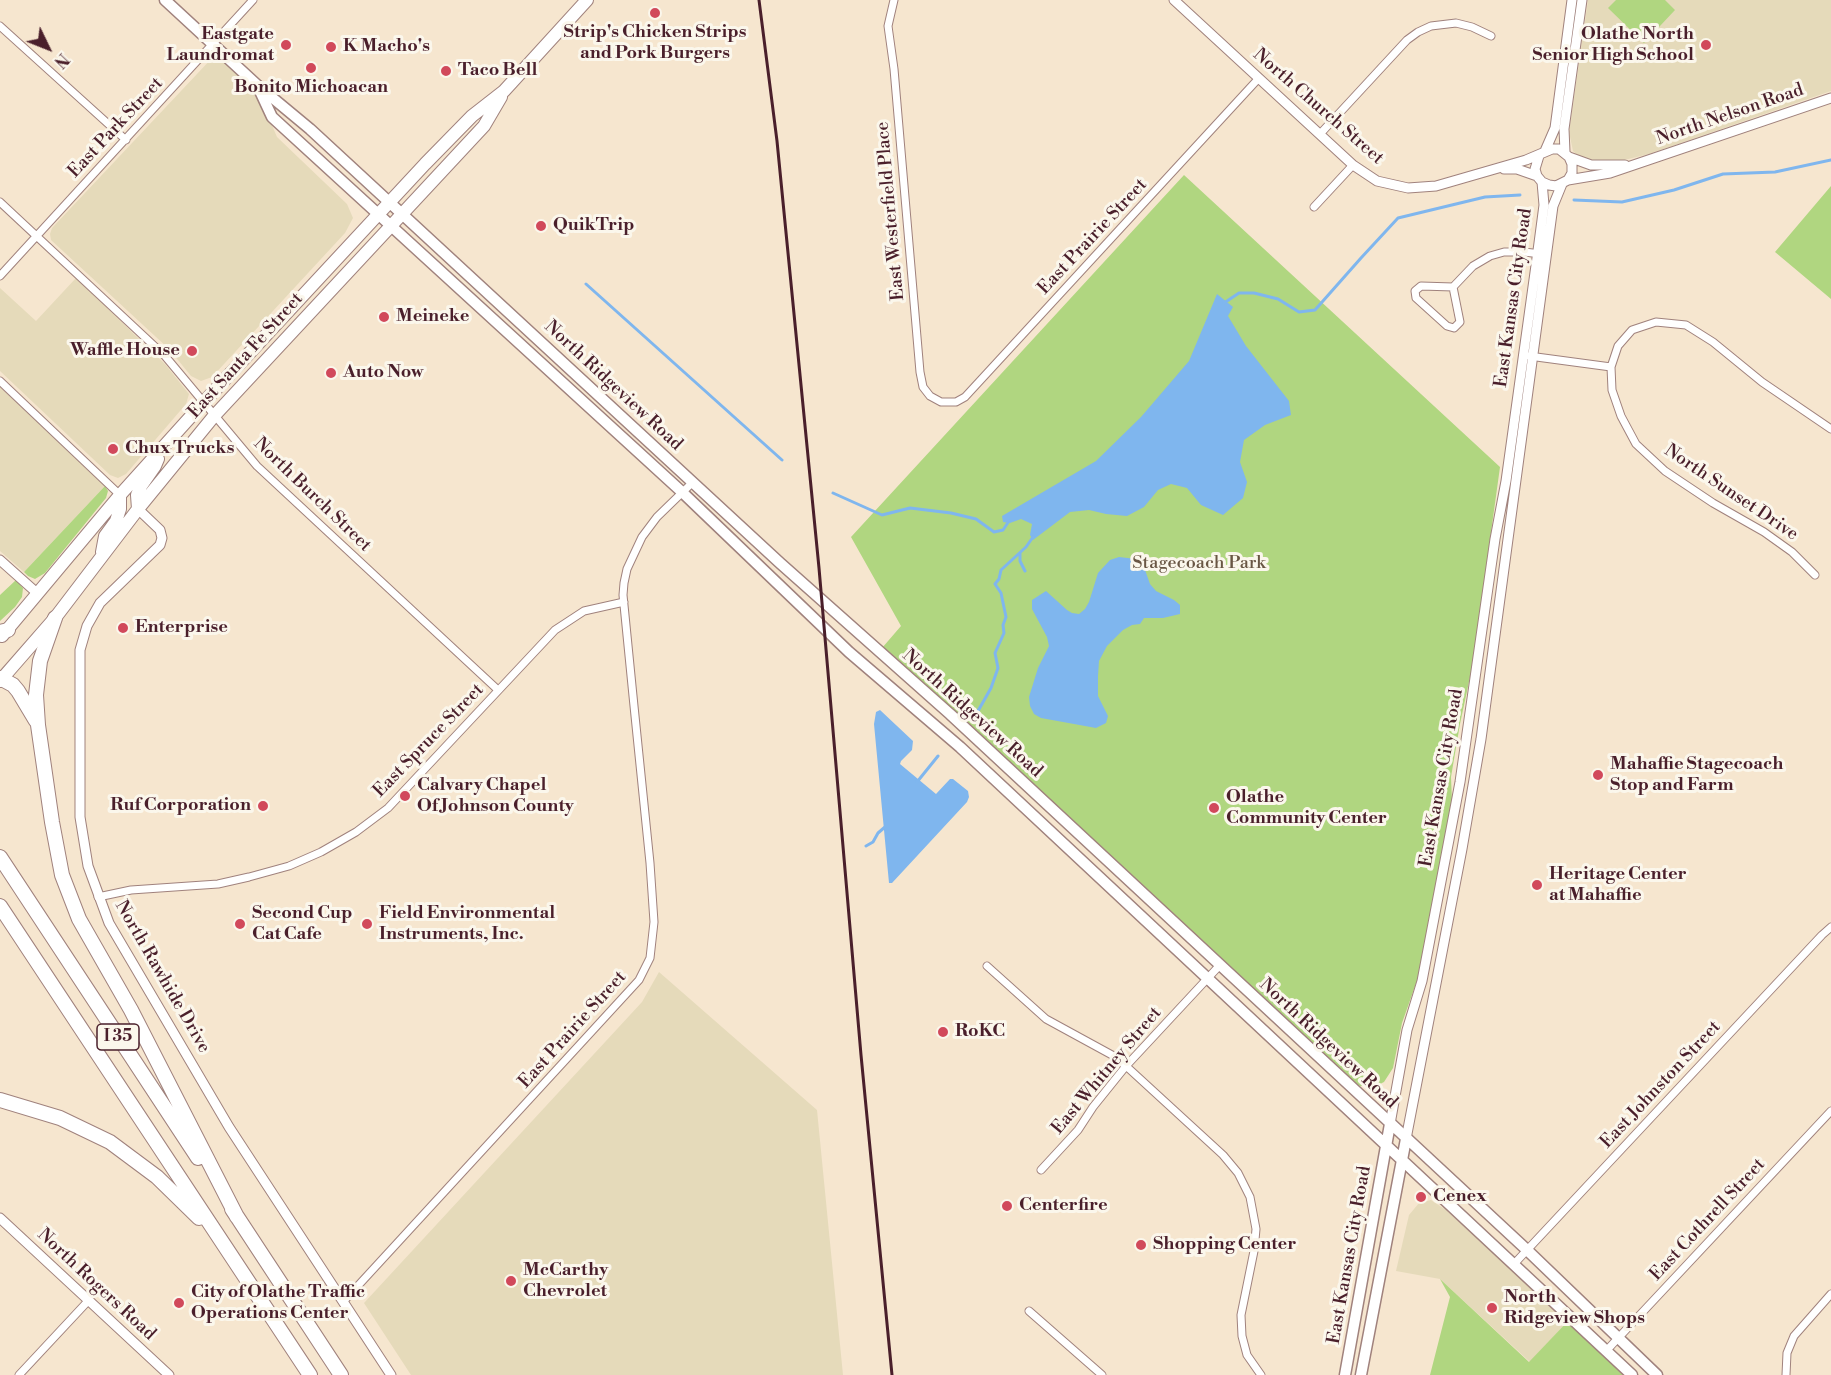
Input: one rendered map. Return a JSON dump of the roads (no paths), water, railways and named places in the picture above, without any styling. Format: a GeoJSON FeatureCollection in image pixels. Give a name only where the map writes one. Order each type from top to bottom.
{"type":"FeatureCollection","features":[{"type":"Feature","properties":{"kind":"highway"},"geometry":{"type":"LineString","coordinates":[[55,618],[37,674],[38,725],[56,846],[69,895],[79,919],[131,1010],[237,1216]]}},
{"type":"Feature","properties":{"kind":"highway"},"geometry":{"type":"LineString","coordinates":[[1,680],[13,684],[38,725]]}},
{"type":"Feature","properties":{"kind":"highway","name":"I 35"},"geometry":{"type":"LineString","coordinates":[[0,857],[341,1375]]}},
{"type":"Feature","properties":{"kind":"highway","name":"I 35"},"geometry":{"type":"LineString","coordinates":[[0,906],[310,1375]]}},
{"type":"Feature","properties":{"kind":"highway"},"geometry":{"type":"LineString","coordinates":[[0,1100],[60,1118],[110,1142],[157,1177],[219,1237]]}},
{"type":"Feature","properties":{"kind":"main road","name":"North Ridgeview Road"},"geometry":{"type":"LineString","coordinates":[[165,0],[256,85],[310,129],[692,483],[950,714],[1527,1250],[1657,1375]]}},
{"type":"Feature","properties":{"kind":"main road","name":"East Santa Fe Street"},"geometry":{"type":"LineString","coordinates":[[2,633],[203,402],[377,215],[472,116],[504,91],[587,0]]}},
{"type":"Feature","properties":{"kind":"main road","name":"North Ridgeview Road"},"geometry":{"type":"LineString","coordinates":[[256,85],[272,117],[682,492],[849,652],[960,747],[1632,1375]]}},
{"type":"Feature","properties":{"kind":"main road","name":"East Santa Fe Street"},"geometry":{"type":"LineString","coordinates":[[1,680],[55,618],[138,508],[214,416],[484,126],[504,91]]}},
{"type":"Feature","properties":{"kind":"main road"},"geometry":{"type":"LineString","coordinates":[[138,508],[137,495],[156,466],[161,449]]}},
{"type":"Feature","properties":{"kind":"main road"},"geometry":{"type":"LineString","coordinates":[[101,556],[105,536],[116,521],[120,509],[120,495]]}},
{"type":"Feature","properties":{"kind":"main road","name":"East Kansas City Road"},"geometry":{"type":"LineString","coordinates":[[1345,1375],[1390,1124]]}},
{"type":"Feature","properties":{"kind":"main road","name":"East Kansas City Road"},"geometry":{"type":"LineString","coordinates":[[1361,1375],[1406,1139]]}},
{"type":"Feature","properties":{"kind":"street","name":"East Park Street"},"geometry":{"type":"LineString","coordinates":[[0,276],[253,0]]}},
{"type":"Feature","properties":{"kind":"street","name":"East Westerfield Place"},"geometry":{"type":"LineString","coordinates":[[894,0],[888,26],[894,69],[920,372],[923,387],[930,396],[941,402]]}},
{"type":"Feature","properties":{"kind":"street","name":"North Church Street"},"geometry":{"type":"LineString","coordinates":[[1174,0],[1353,165],[1377,181],[1408,188],[1436,186],[1542,153]]}},
{"type":"Feature","properties":{"kind":"street"},"geometry":{"type":"LineString","coordinates":[[1572,0],[1555,128],[1535,169],[1540,179],[1549,186],[1565,182],[1572,173],[1564,129],[1582,0]]}},
{"type":"Feature","properties":{"kind":"street"},"geometry":{"type":"LineString","coordinates":[[1320,134],[1407,40],[1418,32],[1431,26],[1456,23],[1472,27],[1491,36]]}},
{"type":"Feature","properties":{"kind":"street"},"geometry":{"type":"LineString","coordinates":[[0,26],[126,140]]}},
{"type":"Feature","properties":{"kind":"street","name":"East Prairie Street"},"geometry":{"type":"LineString","coordinates":[[941,402],[956,402],[965,397],[1259,78]]}},
{"type":"Feature","properties":{"kind":"street","name":"North Nelson Road"},"geometry":{"type":"LineString","coordinates":[[1565,182],[1610,173],[1639,164],[1831,98]]}},
{"type":"Feature","properties":{"kind":"street"},"geometry":{"type":"LineString","coordinates":[[1542,153],[1552,149],[1567,154]]}},
{"type":"Feature","properties":{"kind":"street","name":"North Nelson Road"},"geometry":{"type":"LineString","coordinates":[[1567,154],[1591,165],[1639,164]]}},
{"type":"Feature","properties":{"kind":"street"},"geometry":{"type":"LineString","coordinates":[[1314,207],[1353,165]]}},
{"type":"Feature","properties":{"kind":"street","name":"North Church Street"},"geometry":{"type":"LineString","coordinates":[[1496,169],[1518,169],[1540,179]]}},
{"type":"Feature","properties":{"kind":"street","name":"East Kansas City Road"},"geometry":{"type":"LineString","coordinates":[[1540,179],[1544,205],[1542,254]]}},
{"type":"Feature","properties":{"kind":"street","name":"East Kansas City Road"},"geometry":{"type":"LineString","coordinates":[[1406,1139],[1481,739],[1542,254],[1553,206],[1565,182]]}},
{"type":"Feature","properties":{"kind":"street","name":"North Burch Street"},"geometry":{"type":"LineString","coordinates":[[0,202],[165,356],[257,466],[498,690]]}},
{"type":"Feature","properties":{"kind":"street"},"geometry":{"type":"LineString","coordinates":[[1453,287],[1460,322],[1454,327],[1447,326],[1416,298],[1415,291],[1421,286],[1453,287],[1473,266],[1490,256],[1514,251],[1542,254]]}},
{"type":"Feature","properties":{"kind":"street"},"geometry":{"type":"LineString","coordinates":[[1528,355],[1611,367],[1618,346],[1632,330],[1656,322],[1686,325],[1713,342],[1762,382],[1831,429]]}},
{"type":"Feature","properties":{"kind":"street","name":"East Kansas City Road"},"geometry":{"type":"LineString","coordinates":[[1390,1124],[1407,1030],[1422,981],[1460,782],[1496,539],[1528,355]]}},
{"type":"Feature","properties":{"kind":"street","name":"North Sunset Drive"},"geometry":{"type":"LineString","coordinates":[[1611,367],[1612,390],[1621,416],[1636,444],[1665,471],[1713,503],[1764,532],[1792,552],[1815,575]]}},
{"type":"Feature","properties":{"kind":"street"},"geometry":{"type":"LineString","coordinates":[[0,381],[120,495]]}},
{"type":"Feature","properties":{"kind":"street"},"geometry":{"type":"LineString","coordinates":[[624,602],[627,569],[642,537],[657,517],[692,483]]}},
{"type":"Feature","properties":{"kind":"street","name":"North Rawhide Drive"},"geometry":{"type":"LineString","coordinates":[[138,508],[160,530],[162,537],[160,545],[100,603],[87,626],[79,657],[80,817],[88,866],[109,923],[235,1137],[391,1375]]}},
{"type":"Feature","properties":{"kind":"street"},"geometry":{"type":"LineString","coordinates":[[0,560],[37,593]]}},
{"type":"Feature","properties":{"kind":"street","name":"East Prairie Street"},"geometry":{"type":"LineString","coordinates":[[343,1302],[639,980],[650,958],[654,922],[650,863],[624,602]]}},
{"type":"Feature","properties":{"kind":"street","name":"East Spruce Street"},"geometry":{"type":"LineString","coordinates":[[98,897],[131,890],[218,884],[289,866],[321,852],[356,832],[388,808],[547,637],[565,622],[584,610],[624,602]]}},
{"type":"Feature","properties":{"kind":"street","name":"East Johnston Street"},"geometry":{"type":"LineString","coordinates":[[1514,1264],[1831,927]]}},
{"type":"Feature","properties":{"kind":"street","name":"East Whitney Street"},"geometry":{"type":"LineString","coordinates":[[1041,1170],[1078,1130],[1126,1066],[1220,965]]}},
{"type":"Feature","properties":{"kind":"street"},"geometry":{"type":"LineString","coordinates":[[987,966],[1046,1018],[1112,1055],[1126,1066],[1227,1160],[1238,1173],[1248,1189],[1255,1218],[1255,1240],[1241,1315],[1241,1327],[1247,1355],[1262,1375]]}},
{"type":"Feature","properties":{"kind":"street","name":"East Cothrell Street"},"geometry":{"type":"LineString","coordinates":[[1607,1350],[1831,1111]]}},
{"type":"Feature","properties":{"kind":"street","name":"North Rogers Road"},"geometry":{"type":"LineString","coordinates":[[0,1218],[169,1375]]}},
{"type":"Feature","properties":{"kind":"street"},"geometry":{"type":"LineString","coordinates":[[1786,1375],[1787,1353],[1794,1336],[1831,1294]]}},
{"type":"Feature","properties":{"kind":"street"},"geometry":{"type":"LineString","coordinates":[[19,1375],[89,1300]]}},
{"type":"Feature","properties":{"kind":"street"},"geometry":{"type":"LineString","coordinates":[[1029,1311],[1102,1375]]}},
{"type":"Feature","properties":{"kind":"water"},"geometry":{"type":"Polygon","coordinates":[[[1217,294],[1233,307],[1228,316],[1246,346],[1289,401],[1291,415],[1265,425],[1244,440],[1240,462],[1247,482],[1243,498],[1223,515],[1201,505],[1187,488],[1171,484],[1158,490],[1144,507],[1127,516],[1089,510],[1070,512],[1033,540],[1030,535],[1032,524],[1021,519],[1010,523],[1003,522],[1002,516],[1096,461],[1141,417],[1189,361],[1217,294]]]}},
{"type":"Feature","properties":{"kind":"water"},"geometry":{"type":"Polygon","coordinates":[[[1119,557],[1136,559],[1144,567],[1150,584],[1156,591],[1180,605],[1180,614],[1163,618],[1144,618],[1140,624],[1123,630],[1107,646],[1099,661],[1098,676],[1098,696],[1108,716],[1106,723],[1096,728],[1041,718],[1034,714],[1029,697],[1038,668],[1049,646],[1047,637],[1032,609],[1032,600],[1046,591],[1067,610],[1079,614],[1089,602],[1098,573],[1110,560],[1119,557]]]}},
{"type":"Feature","properties":{"kind":"water"},"geometry":{"type":"Polygon","coordinates":[[[880,710],[913,741],[912,750],[900,764],[936,794],[950,779],[953,779],[968,791],[969,797],[967,802],[892,883],[889,883],[874,724],[876,712],[880,710]]]}},
{"type":"Feature","properties":{"kind":"waterway"},"geometry":{"type":"LineString","coordinates":[[1574,200],[1622,202],[1674,190],[1723,174],[1775,172],[1831,160]]}},
{"type":"Feature","properties":{"kind":"waterway"},"geometry":{"type":"LineString","coordinates":[[1224,303],[1239,293],[1254,293],[1278,299],[1299,312],[1315,310],[1398,218],[1485,197],[1520,195]]}},
{"type":"Feature","properties":{"kind":"waterway"},"geometry":{"type":"LineString","coordinates":[[586,284],[782,460]]}},
{"type":"Feature","properties":{"kind":"waterway"},"geometry":{"type":"LineString","coordinates":[[833,493],[882,515],[910,508],[951,513],[976,519],[994,532],[1003,530],[1009,521]]}},
{"type":"Feature","properties":{"kind":"waterway"},"geometry":{"type":"LineString","coordinates":[[978,711],[991,688],[998,668],[995,653],[1004,633],[1003,625],[1006,617],[1001,593],[995,584],[1001,570],[1026,547],[1033,537]]}},
{"type":"Feature","properties":{"kind":"waterway"},"geometry":{"type":"LineString","coordinates":[[1020,553],[1020,561],[1025,571]]}},
{"type":"Feature","properties":{"kind":"waterway"},"geometry":{"type":"LineString","coordinates":[[917,782],[938,756]]}},
{"type":"Feature","properties":{"kind":"waterway"},"geometry":{"type":"LineString","coordinates":[[866,846],[873,842],[885,827]]}},
{"type":"Feature","properties":{"kind":"railway"},"geometry":{"type":"LineString","coordinates":[[759,0],[777,141],[819,568],[861,1055],[892,1375]]}},
{"type":"Feature","properties":{"kind":"place","name":"Strip's Chicken Strips and Pork Burgers"},"geometry":{"type":"Point","coordinates":[655,13]}},
{"type":"Feature","properties":{"kind":"place","name":"Eastgate Laundromat"},"geometry":{"type":"Point","coordinates":[286,45]}},
{"type":"Feature","properties":{"kind":"place","name":"Olathe North Senior High School"},"geometry":{"type":"Point","coordinates":[1706,45]}},
{"type":"Feature","properties":{"kind":"place","name":"K Macho's"},"geometry":{"type":"Point","coordinates":[331,47]}},
{"type":"Feature","properties":{"kind":"place","name":"Bonito Michoacan"},"geometry":{"type":"Point","coordinates":[311,68]}},
{"type":"Feature","properties":{"kind":"place","name":"Taco Bell"},"geometry":{"type":"Point","coordinates":[446,71]}},
{"type":"Feature","properties":{"kind":"place","name":"QuikTrip"},"geometry":{"type":"Point","coordinates":[541,226]}},
{"type":"Feature","properties":{"kind":"place","name":"Meineke"},"geometry":{"type":"Point","coordinates":[384,317]}},
{"type":"Feature","properties":{"kind":"place","name":"Waffle House"},"geometry":{"type":"Point","coordinates":[192,351]}},
{"type":"Feature","properties":{"kind":"place","name":"Auto Now"},"geometry":{"type":"Point","coordinates":[331,373]}},
{"type":"Feature","properties":{"kind":"place","name":"Chux Trucks"},"geometry":{"type":"Point","coordinates":[113,449]}},
{"type":"Feature","properties":{"kind":"place","name":"Enterprise"},"geometry":{"type":"Point","coordinates":[123,628]}},
{"type":"Feature","properties":{"kind":"place","name":"Mahaffie Stagecoach Stop and Farm"},"geometry":{"type":"Point","coordinates":[1598,775]}},
{"type":"Feature","properties":{"kind":"place","name":"Calvary Chapel Of Johnson County"},"geometry":{"type":"Point","coordinates":[405,796]}},
{"type":"Feature","properties":{"kind":"place","name":"Ruf Corporation"},"geometry":{"type":"Point","coordinates":[263,806]}},
{"type":"Feature","properties":{"kind":"place","name":"Olathe Community Center"},"geometry":{"type":"Point","coordinates":[1214,808]}},
{"type":"Feature","properties":{"kind":"place","name":"Heritage Center at Mahaffie"},"geometry":{"type":"Point","coordinates":[1537,885]}},
{"type":"Feature","properties":{"kind":"place","name":"Second Cup Cat Cafe"},"geometry":{"type":"Point","coordinates":[240,924]}},
{"type":"Feature","properties":{"kind":"place","name":"Field Environmental Instruments, Inc."},"geometry":{"type":"Point","coordinates":[367,924]}},
{"type":"Feature","properties":{"kind":"place","name":"RoKC"},"geometry":{"type":"Point","coordinates":[943,1032]}},
{"type":"Feature","properties":{"kind":"place","name":"Cenex"},"geometry":{"type":"Point","coordinates":[1421,1197]}},
{"type":"Feature","properties":{"kind":"place","name":"Centerfire"},"geometry":{"type":"Point","coordinates":[1007,1206]}},
{"type":"Feature","properties":{"kind":"place","name":"Shopping Center"},"geometry":{"type":"Point","coordinates":[1141,1245]}},
{"type":"Feature","properties":{"kind":"place","name":"McCarthy Chevrolet"},"geometry":{"type":"Point","coordinates":[511,1281]}},
{"type":"Feature","properties":{"kind":"place","name":"City of Olathe Traffic Operations Center"},"geometry":{"type":"Point","coordinates":[179,1303]}},
{"type":"Feature","properties":{"kind":"place","name":"North Ridgeview Shops"},"geometry":{"type":"Point","coordinates":[1492,1308]}},
{"type":"Feature","properties":{"kind":"park label","name":"Stagecoach Park"},"geometry":{"type":"Point","coordinates":[1199,564]}}]}
